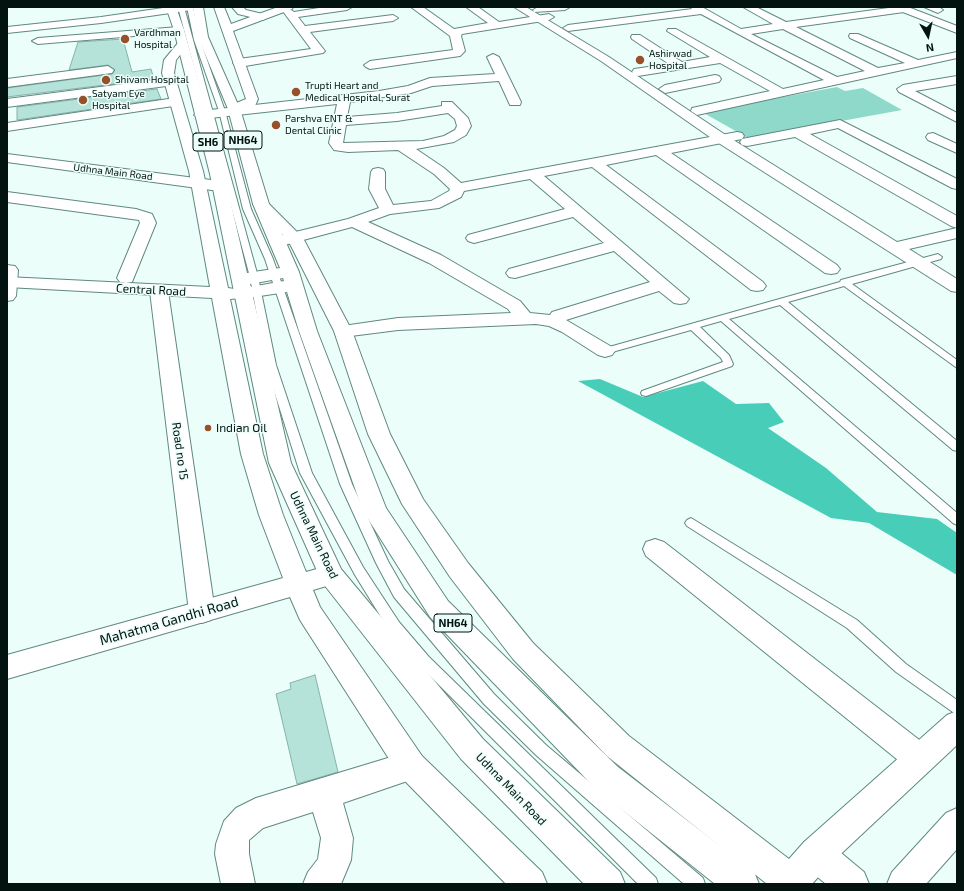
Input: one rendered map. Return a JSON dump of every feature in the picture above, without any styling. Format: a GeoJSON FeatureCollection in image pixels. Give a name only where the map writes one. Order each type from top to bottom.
{"type":"FeatureCollection","features":[{"type":"Feature","properties":{"kind":"main road"},"geometry":{"type":"LineString","coordinates":[[7,30],[101,20],[182,7]]}},
{"type":"Feature","properties":{"kind":"main road","name":"SH6"},"geometry":{"type":"LineString","coordinates":[[182,7],[180,37],[220,112],[207,178]]}},
{"type":"Feature","properties":{"kind":"main road","name":"NH64"},"geometry":{"type":"LineString","coordinates":[[198,7],[203,37],[212,57],[220,112],[261,204],[286,240],[284,280],[308,331],[375,511],[439,609],[607,778],[742,884]]}},
{"type":"Feature","properties":{"kind":"main road"},"geometry":{"type":"LineString","coordinates":[[219,7],[252,99],[250,103],[220,112]]}},
{"type":"Feature","properties":{"kind":"main road"},"geometry":{"type":"LineString","coordinates":[[237,7],[242,12],[263,16]]}},
{"type":"Feature","properties":{"kind":"main road"},"geometry":{"type":"LineString","coordinates":[[228,29],[263,16],[305,7]]}},
{"type":"Feature","properties":{"kind":"main road"},"geometry":{"type":"LineString","coordinates":[[286,11],[347,7]]}},
{"type":"Feature","properties":{"kind":"main road"},"geometry":{"type":"LineString","coordinates":[[370,65],[419,60],[459,52],[455,35],[416,7]]}},
{"type":"Feature","properties":{"kind":"main road"},"geometry":{"type":"LineString","coordinates":[[471,7],[497,25]]}},
{"type":"Feature","properties":{"kind":"main road"},"geometry":{"type":"LineString","coordinates":[[519,7],[539,13],[568,28],[665,89],[696,111],[866,214]]}},
{"type":"Feature","properties":{"kind":"main road"},"geometry":{"type":"LineString","coordinates":[[455,35],[459,31],[497,25],[565,7]]}},
{"type":"Feature","properties":{"kind":"main road"},"geometry":{"type":"LineString","coordinates":[[748,7],[876,72]]}},
{"type":"Feature","properties":{"kind":"main road"},"geometry":{"type":"LineString","coordinates":[[837,7],[877,24]]}},
{"type":"Feature","properties":{"kind":"main road"},"geometry":{"type":"LineString","coordinates":[[739,32],[856,16],[902,8],[957,30]]}},
{"type":"Feature","properties":{"kind":"main road"},"geometry":{"type":"LineString","coordinates":[[568,28],[699,9],[739,32],[835,81]]}},
{"type":"Feature","properties":{"kind":"main road"},"geometry":{"type":"LineString","coordinates":[[807,10],[826,20]]}},
{"type":"Feature","properties":{"kind":"main road"},"geometry":{"type":"LineString","coordinates":[[212,57],[237,58],[319,51],[286,11]]}},
{"type":"Feature","properties":{"kind":"main road"},"geometry":{"type":"LineString","coordinates":[[539,13],[722,139],[903,242],[938,257],[951,265]]}},
{"type":"Feature","properties":{"kind":"main road"},"geometry":{"type":"LineString","coordinates":[[303,30],[393,18]]}},
{"type":"Feature","properties":{"kind":"main road"},"geometry":{"type":"LineString","coordinates":[[672,31],[782,93]]}},
{"type":"Feature","properties":{"kind":"main road"},"geometry":{"type":"LineString","coordinates":[[854,36],[918,64]]}},
{"type":"Feature","properties":{"kind":"main road"},"geometry":{"type":"LineString","coordinates":[[30,42],[180,37],[168,64],[173,92],[207,178],[239,286],[252,454],[271,515],[309,612],[411,766],[530,884]]}},
{"type":"Feature","properties":{"kind":"main road"},"geometry":{"type":"LineString","coordinates":[[636,37],[681,66]]}},
{"type":"Feature","properties":{"kind":"main road"},"geometry":{"type":"LineString","coordinates":[[696,111],[957,55]]}},
{"type":"Feature","properties":{"kind":"main road"},"geometry":{"type":"LineString","coordinates":[[493,57],[515,102]]}},
{"type":"Feature","properties":{"kind":"main road"},"geometry":{"type":"LineString","coordinates":[[638,72],[721,59]]}},
{"type":"Feature","properties":{"kind":"main road"},"geometry":{"type":"LineString","coordinates":[[419,60],[419,63],[430,82]]}},
{"type":"Feature","properties":{"kind":"main road"},"geometry":{"type":"LineString","coordinates":[[7,83],[108,70]]}},
{"type":"Feature","properties":{"kind":"main road"},"geometry":{"type":"LineString","coordinates":[[220,112],[344,99],[411,89],[430,82],[502,77]]}},
{"type":"Feature","properties":{"kind":"main road"},"geometry":{"type":"LineString","coordinates":[[665,89],[715,78]]}},
{"type":"Feature","properties":{"kind":"main road"},"geometry":{"type":"LineString","coordinates":[[957,80],[904,89],[957,118]]}},
{"type":"Feature","properties":{"kind":"main road"},"geometry":{"type":"LineString","coordinates":[[7,103],[173,92]]}},
{"type":"Feature","properties":{"kind":"main road"},"geometry":{"type":"LineString","coordinates":[[7,127],[173,92]]}},
{"type":"Feature","properties":{"kind":"main road"},"geometry":{"type":"LineString","coordinates":[[339,122],[397,117],[449,107],[461,118],[464,126],[461,132],[449,139],[422,145],[348,148],[339,147],[336,138],[339,122],[344,99]]}},
{"type":"Feature","properties":{"kind":"main road"},"geometry":{"type":"LineString","coordinates":[[938,108],[957,105]]}},
{"type":"Feature","properties":{"kind":"main road"},"geometry":{"type":"LineString","coordinates":[[458,188],[722,139],[742,139],[798,133],[840,124],[957,185]]}},
{"type":"Feature","properties":{"kind":"main road"},"geometry":{"type":"LineString","coordinates":[[798,133],[957,223]]}},
{"type":"Feature","properties":{"kind":"main road"},"geometry":{"type":"LineString","coordinates":[[933,137],[957,149]]}},
{"type":"Feature","properties":{"kind":"main road"},"geometry":{"type":"LineString","coordinates":[[401,146],[439,171],[458,188]]}},
{"type":"Feature","properties":{"kind":"main road","name":"Udhna Main Road"},"geometry":{"type":"LineString","coordinates":[[7,147],[207,178]]}},
{"type":"Feature","properties":{"kind":"main road"},"geometry":{"type":"LineString","coordinates":[[659,151],[831,269]]}},
{"type":"Feature","properties":{"kind":"main road","name":"Udhna Main Road"},"geometry":{"type":"LineString","coordinates":[[7,158],[207,178]]}},
{"type":"Feature","properties":{"kind":"main road"},"geometry":{"type":"LineString","coordinates":[[595,163],[757,286]]}},
{"type":"Feature","properties":{"kind":"main road"},"geometry":{"type":"LineString","coordinates":[[378,172],[377,189],[388,210]]}},
{"type":"Feature","properties":{"kind":"main road"},"geometry":{"type":"LineString","coordinates":[[534,175],[680,299]]}},
{"type":"Feature","properties":{"kind":"main road"},"geometry":{"type":"LineString","coordinates":[[458,188],[456,194],[434,205],[388,210],[354,222],[286,240],[343,331],[379,434],[414,504],[459,570],[523,651],[618,746],[790,883],[816,854],[957,725]]}},
{"type":"Feature","properties":{"kind":"main road"},"geometry":{"type":"LineString","coordinates":[[7,197],[136,214],[146,217],[148,222],[126,278]]}},
{"type":"Feature","properties":{"kind":"main road"},"geometry":{"type":"LineString","coordinates":[[474,238],[576,211]]}},
{"type":"Feature","properties":{"kind":"main road"},"geometry":{"type":"LineString","coordinates":[[354,222],[435,259],[514,305],[526,319]]}},
{"type":"Feature","properties":{"kind":"main road"},"geometry":{"type":"LineString","coordinates":[[903,242],[957,233]]}},
{"type":"Feature","properties":{"kind":"main road"},"geometry":{"type":"LineString","coordinates":[[903,242],[919,262],[957,287]]}},
{"type":"Feature","properties":{"kind":"main road"},"geometry":{"type":"LineString","coordinates":[[515,272],[617,245]]}},
{"type":"Feature","properties":{"kind":"main road","name":"Central Road"},"geometry":{"type":"LineString","coordinates":[[8,280],[126,278],[239,286]]}},
{"type":"Feature","properties":{"kind":"main road","name":"Central Road"},"geometry":{"type":"LineString","coordinates":[[8,280],[158,291],[239,286],[284,280]]}},
{"type":"Feature","properties":{"kind":"main road"},"geometry":{"type":"LineString","coordinates":[[554,321],[559,316],[662,284]]}},
{"type":"Feature","properties":{"kind":"main road","name":"Udhna Main Road"},"geometry":{"type":"LineString","coordinates":[[239,286],[280,463],[331,575],[472,749],[608,884]]}},
{"type":"Feature","properties":{"kind":"main road","name":"Road no 15"},"geometry":{"type":"LineString","coordinates":[[158,291],[202,612]]}},
{"type":"Feature","properties":{"kind":"main road"},"geometry":{"type":"LineString","coordinates":[[343,331],[398,324],[526,319],[554,321],[569,328],[605,351]]}},
{"type":"Feature","properties":{"kind":"main road"},"geometry":{"type":"LineString","coordinates":[[655,549],[920,759]]}},
{"type":"Feature","properties":{"kind":"main road","name":"Mahatma Gandhi Road"},"geometry":{"type":"LineString","coordinates":[[7,667],[331,575]]}},
{"type":"Feature","properties":{"kind":"main road"},"geometry":{"type":"LineString","coordinates":[[238,884],[232,854],[232,844],[235,832],[240,825],[256,814],[411,766]]}},
{"type":"Feature","properties":{"kind":"main road"},"geometry":{"type":"LineString","coordinates":[[320,884],[327,876],[334,860],[337,844],[335,826],[324,793]]}},
{"type":"Feature","properties":{"kind":"main road"},"geometry":{"type":"LineString","coordinates":[[904,884],[957,824]]}},
{"type":"Feature","properties":{"kind":"main road"},"geometry":{"type":"LineString","coordinates":[[816,854],[852,884]]}},
{"type":"Feature","properties":{"kind":"lane"},"geometry":{"type":"LineString","coordinates":[[182,7],[197,40],[220,112],[247,209],[268,257],[284,280],[346,484],[382,563],[399,593],[499,709],[541,750],[697,884]]}},
{"type":"Feature","properties":{"kind":"lane"},"geometry":{"type":"LineString","coordinates":[[220,112],[239,286],[271,366],[306,473],[359,571],[394,626],[424,661],[650,884]]}},
{"type":"Feature","properties":{"kind":"lane"},"geometry":{"type":"LineString","coordinates":[[605,351],[844,282],[938,257]]}},
{"type":"Feature","properties":{"kind":"lane"},"geometry":{"type":"LineString","coordinates":[[844,282],[957,365]]}},
{"type":"Feature","properties":{"kind":"lane"},"geometry":{"type":"LineString","coordinates":[[781,301],[957,447]]}},
{"type":"Feature","properties":{"kind":"lane"},"geometry":{"type":"LineString","coordinates":[[723,318],[957,520]]}},
{"type":"Feature","properties":{"kind":"lane"},"geometry":{"type":"LineString","coordinates":[[646,393],[728,364],[726,358],[693,326]]}},
{"type":"Feature","properties":{"kind":"lane"},"geometry":{"type":"LineString","coordinates":[[691,523],[852,624],[902,668],[957,708]]}},
{"type":"Feature","properties":{"kind":"green space"},"geometry":{"type":"Polygon","coordinates":[[[837,87],[845,91],[863,88],[902,110],[748,138],[702,112],[837,87]]]}},
{"type":"Feature","properties":{"kind":"green space"},"geometry":{"type":"Polygon","coordinates":[[[600,379],[643,397],[703,381],[736,404],[769,403],[784,422],[768,428],[826,468],[877,512],[937,519],[957,533],[957,575],[869,523],[831,518],[578,381],[600,379]]]}},
{"type":"Feature","properties":{"kind":"building"},"geometry":{"type":"Polygon","coordinates":[[[123,39],[132,72],[151,69],[154,79],[7,97],[7,88],[112,74],[115,70],[108,65],[69,70],[78,42],[123,39]]]}},
{"type":"Feature","properties":{"kind":"building"},"geometry":{"type":"Polygon","coordinates":[[[157,89],[161,99],[17,120],[17,107],[157,89]]]}},
{"type":"Feature","properties":{"kind":"building"},"geometry":{"type":"Polygon","coordinates":[[[315,675],[338,772],[297,784],[276,694],[291,689],[290,683],[315,675]]]}},
{"type":"Feature","properties":{"kind":"place","name":"Vardhman Hospital"},"geometry":{"type":"Point","coordinates":[125,39]}},
{"type":"Feature","properties":{"kind":"place","name":"Ashirwad Hospital"},"geometry":{"type":"Point","coordinates":[640,60]}},
{"type":"Feature","properties":{"kind":"place","name":"Shivam Hospital"},"geometry":{"type":"Point","coordinates":[106,80]}},
{"type":"Feature","properties":{"kind":"place","name":"Trupti Heart and Medical Hospital, Surat"},"geometry":{"type":"Point","coordinates":[296,92]}},
{"type":"Feature","properties":{"kind":"place","name":"Satyam Eye Hospital"},"geometry":{"type":"Point","coordinates":[83,100]}},
{"type":"Feature","properties":{"kind":"place","name":"Parshva ENT & Dental Clinic"},"geometry":{"type":"Point","coordinates":[276,125]}},
{"type":"Feature","properties":{"kind":"place","name":"Indian Oil"},"geometry":{"type":"Point","coordinates":[208,428]}}]}
